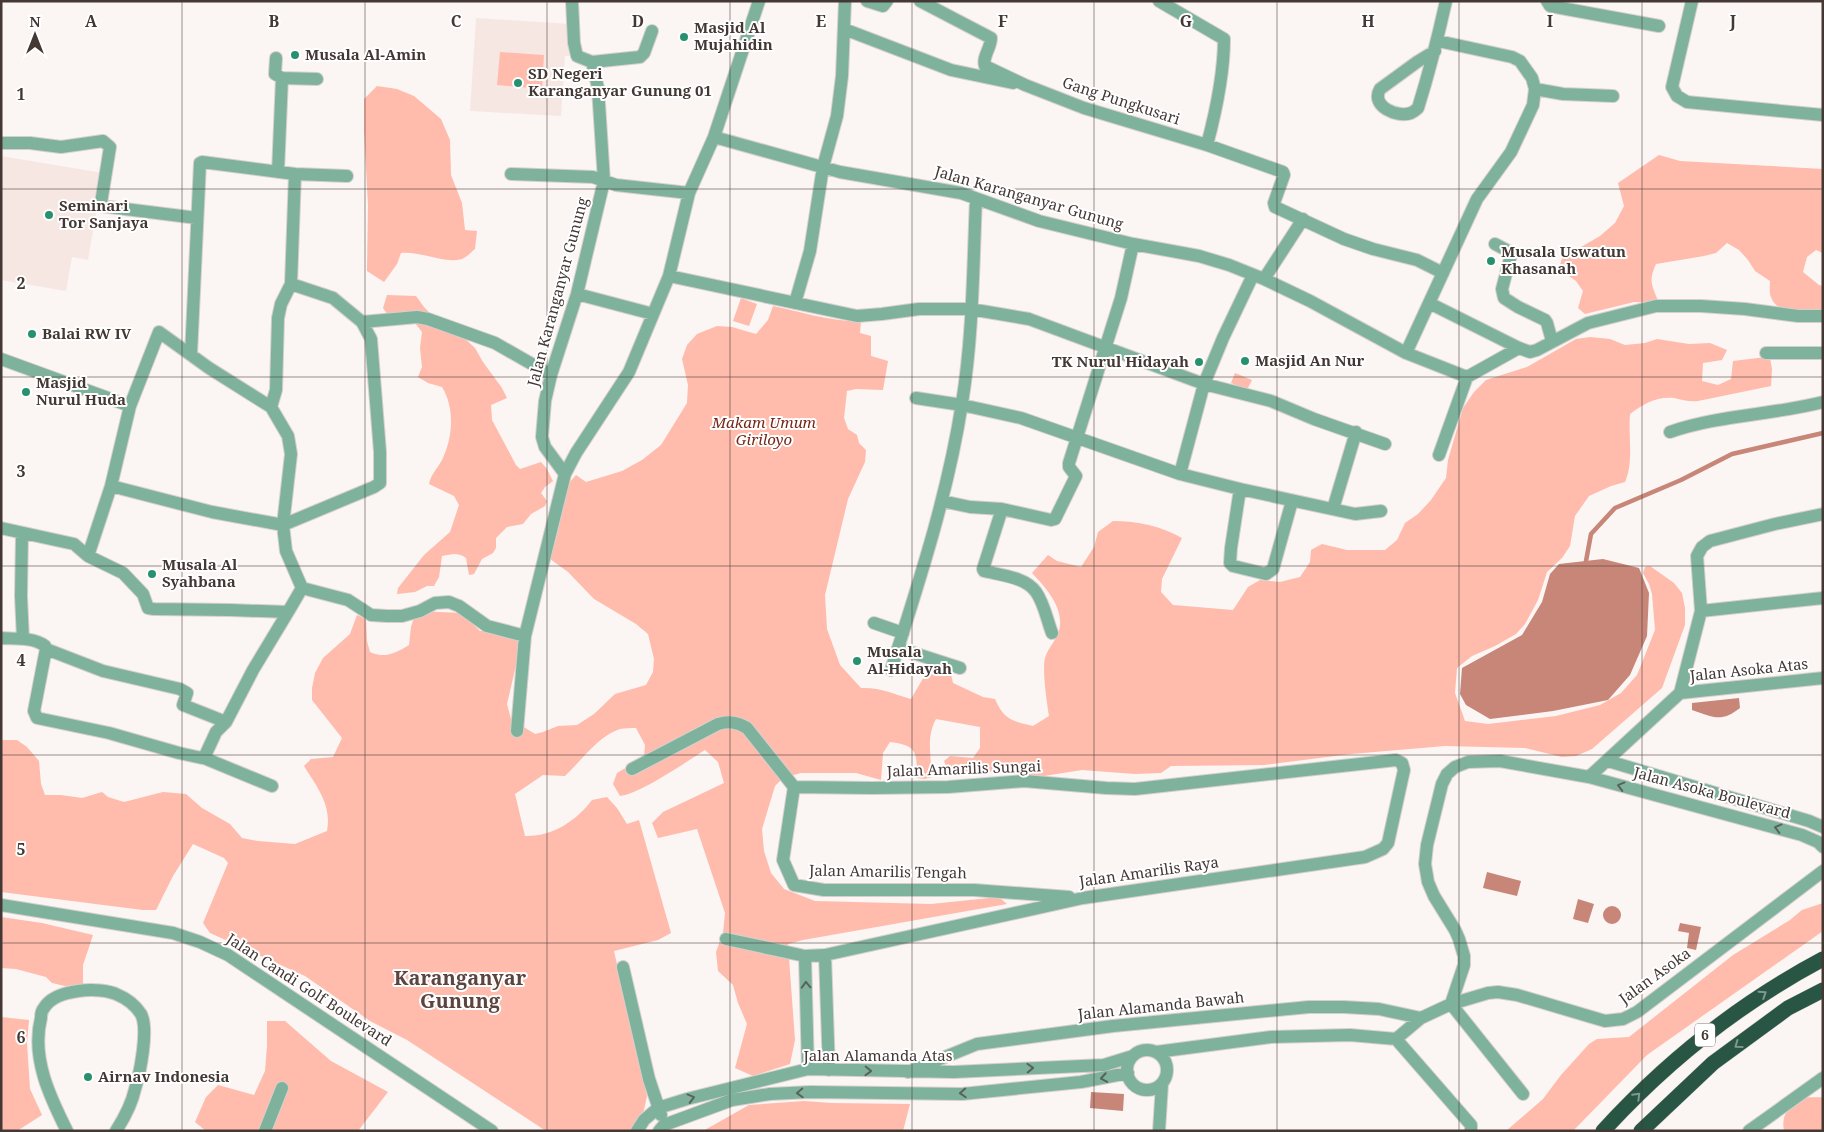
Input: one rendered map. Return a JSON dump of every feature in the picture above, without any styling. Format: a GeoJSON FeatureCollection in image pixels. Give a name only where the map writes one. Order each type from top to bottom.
{"type":"FeatureCollection","features":[{"type":"Feature","properties":{"kind":"highway","name":"6"},"geometry":{"type":"LineString","coordinates":[[1603,1131],[1646,1087],[1722,1022],[1778,984],[1823,959]]}},
{"type":"Feature","properties":{"kind":"highway","name":"6"},"geometry":{"type":"LineString","coordinates":[[1640,1131],[1713,1063],[1788,1008],[1823,990]]}},
{"type":"Feature","properties":{"kind":"street"},"geometry":{"type":"LineString","coordinates":[[572,1],[574,43],[577,56],[592,62],[640,57],[644,53],[652,31]]}},
{"type":"Feature","properties":{"kind":"street"},"geometry":{"type":"LineString","coordinates":[[517,731],[525,636],[565,474],[629,372],[669,276],[689,193],[714,137],[759,1]]}},
{"type":"Feature","properties":{"kind":"street"},"geometry":{"type":"LineString","coordinates":[[795,302],[810,252],[823,167],[837,116],[842,76],[845,1]]}},
{"type":"Feature","properties":{"kind":"street"},"geometry":{"type":"LineString","coordinates":[[867,1],[883,6],[887,1]]}},
{"type":"Feature","properties":{"kind":"street"},"geometry":{"type":"LineString","coordinates":[[920,1],[991,38],[984,61],[985,66],[1025,85]]}},
{"type":"Feature","properties":{"kind":"street"},"geometry":{"type":"LineString","coordinates":[[1159,1],[1224,40],[1224,52],[1214,118],[1207,145]]}},
{"type":"Feature","properties":{"kind":"street"},"geometry":{"type":"LineString","coordinates":[[1406,353],[1477,199],[1511,152],[1533,105],[1535,89],[1532,78],[1526,68],[1520,61],[1512,57],[1436,46],[1380,89],[1377,99],[1382,106],[1405,114],[1412,113],[1418,108],[1436,46],[1446,1]]}},
{"type":"Feature","properties":{"kind":"street"},"geometry":{"type":"LineString","coordinates":[[1547,1],[1550,6],[1658,26]]}},
{"type":"Feature","properties":{"kind":"street"},"geometry":{"type":"LineString","coordinates":[[1692,1],[1672,87],[1677,96],[1687,102],[1823,115]]}},
{"type":"Feature","properties":{"kind":"street"},"geometry":{"type":"LineString","coordinates":[[844,29],[951,70],[1025,85]]}},
{"type":"Feature","properties":{"kind":"street"},"geometry":{"type":"LineString","coordinates":[[276,58],[274,74],[282,78],[317,79]]}},
{"type":"Feature","properties":{"kind":"street","name":"Jalan Karanganyar Gunung"},"geometry":{"type":"LineString","coordinates":[[565,474],[545,446],[542,437],[545,401],[551,374],[577,294],[604,181],[598,88],[592,62]]}},
{"type":"Feature","properties":{"kind":"street"},"geometry":{"type":"LineString","coordinates":[[278,172],[282,78]]}},
{"type":"Feature","properties":{"kind":"street","name":"Gang Pungkusari"},"geometry":{"type":"LineString","coordinates":[[1025,85],[1084,108],[1207,145],[1283,172],[1284,175],[1274,206],[1303,219]]}},
{"type":"Feature","properties":{"kind":"street"},"geometry":{"type":"LineString","coordinates":[[1535,89],[1563,94],[1613,96]]}},
{"type":"Feature","properties":{"kind":"street","name":"Jalan Karanganyar Gunung"},"geometry":{"type":"LineString","coordinates":[[714,137],[840,172],[944,190],[1039,221],[1133,244],[1199,256],[1228,265],[1310,301],[1406,353],[1467,377]]}},
{"type":"Feature","properties":{"kind":"street"},"geometry":{"type":"LineString","coordinates":[[1,144],[37,144],[61,147],[103,141],[110,147],[100,203],[102,206],[197,218]]}},
{"type":"Feature","properties":{"kind":"street"},"geometry":{"type":"LineString","coordinates":[[191,355],[200,163],[295,174],[347,176]]}},
{"type":"Feature","properties":{"kind":"street"},"geometry":{"type":"LineString","coordinates":[[271,407],[276,390],[278,318],[281,304],[291,284],[295,174]]}},
{"type":"Feature","properties":{"kind":"street"},"geometry":{"type":"LineString","coordinates":[[512,174],[593,176],[616,185],[689,193]]}},
{"type":"Feature","properties":{"kind":"street"},"geometry":{"type":"LineString","coordinates":[[891,670],[942,501],[962,405],[967,364],[976,199]]}},
{"type":"Feature","properties":{"kind":"street"},"geometry":{"type":"LineString","coordinates":[[1180,474],[1204,384],[1223,338],[1259,277],[1303,219],[1344,239],[1373,249],[1417,260],[1443,273]]}},
{"type":"Feature","properties":{"kind":"street"},"geometry":{"type":"LineString","coordinates":[[942,501],[970,507],[1002,509],[1051,520],[1055,519],[1076,476],[1069,465],[1104,347],[1121,298],[1133,244]]}},
{"type":"Feature","properties":{"kind":"street"},"geometry":{"type":"LineString","coordinates":[[1495,244],[1510,252],[1511,255],[1502,289],[1504,298],[1545,320],[1548,323],[1552,341]]}},
{"type":"Feature","properties":{"kind":"street"},"geometry":{"type":"LineString","coordinates":[[669,276],[857,316],[919,309],[970,309],[1029,319],[1204,384],[1271,401],[1314,419],[1356,432],[1385,444]]}},
{"type":"Feature","properties":{"kind":"street"},"geometry":{"type":"LineString","coordinates":[[111,486],[212,512],[283,525],[374,487],[381,480],[371,339],[362,322],[333,298],[291,284]]}},
{"type":"Feature","properties":{"kind":"street"},"geometry":{"type":"LineString","coordinates":[[577,294],[653,314]]}},
{"type":"Feature","properties":{"kind":"street"},"geometry":{"type":"LineString","coordinates":[[1429,303],[1518,348],[1534,351],[1588,323],[1656,306],[1701,306],[1745,309],[1798,316],[1823,316]]}},
{"type":"Feature","properties":{"kind":"street"},"geometry":{"type":"LineString","coordinates":[[362,322],[418,317],[428,319],[495,343],[551,374]]}},
{"type":"Feature","properties":{"kind":"street"},"geometry":{"type":"LineString","coordinates":[[88,556],[111,486],[130,406],[159,332],[271,407],[288,436],[291,454],[283,525],[286,551],[302,588]]}},
{"type":"Feature","properties":{"kind":"street"},"geometry":{"type":"LineString","coordinates":[[1439,455],[1467,377],[1518,348]]}},
{"type":"Feature","properties":{"kind":"street"},"geometry":{"type":"LineString","coordinates":[[1766,353],[1823,353]]}},
{"type":"Feature","properties":{"kind":"street"},"geometry":{"type":"LineString","coordinates":[[1,359],[130,406]]}},
{"type":"Feature","properties":{"kind":"street"},"geometry":{"type":"LineString","coordinates":[[916,398],[962,405],[1021,418],[1180,474],[1240,490],[1355,514],[1381,511]]}},
{"type":"Feature","properties":{"kind":"street"},"geometry":{"type":"LineString","coordinates":[[1670,432],[1705,422],[1756,415],[1823,402]]}},
{"type":"Feature","properties":{"kind":"street"},"geometry":{"type":"LineString","coordinates":[[1333,509],[1356,432]]}},
{"type":"Feature","properties":{"kind":"street"},"geometry":{"type":"LineString","coordinates":[[1240,490],[1230,548],[1230,563],[1233,566],[1266,574],[1273,569],[1292,500]]}},
{"type":"Feature","properties":{"kind":"street"},"geometry":{"type":"LineString","coordinates":[[1002,509],[983,569],[984,571],[1014,579],[1030,586],[1038,596],[1052,633]]}},
{"type":"Feature","properties":{"kind":"street"},"geometry":{"type":"LineString","coordinates":[[1396,1039],[1421,1018],[1451,1004],[1464,965],[1464,956],[1459,938],[1434,896],[1428,882],[1425,864],[1427,845],[1442,784],[1447,774],[1455,767],[1468,762],[1500,761],[1589,777],[1680,693],[1701,611],[1697,556],[1702,547],[1710,541],[1823,514]]}},
{"type":"Feature","properties":{"kind":"street"},"geometry":{"type":"LineString","coordinates":[[1,528],[70,543],[88,556],[123,573],[143,594],[148,608],[288,612]]}},
{"type":"Feature","properties":{"kind":"street"},"geometry":{"type":"LineString","coordinates":[[22,533],[21,596],[23,639]]}},
{"type":"Feature","properties":{"kind":"street"},"geometry":{"type":"LineString","coordinates":[[302,588],[348,600],[371,615],[402,616],[420,611],[436,603],[448,602],[459,606],[490,627],[525,636]]}},
{"type":"Feature","properties":{"kind":"street"},"geometry":{"type":"LineString","coordinates":[[204,758],[216,732],[226,722],[253,670],[302,588]]}},
{"type":"Feature","properties":{"kind":"street"},"geometry":{"type":"LineString","coordinates":[[1701,611],[1823,598]]}},
{"type":"Feature","properties":{"kind":"street"},"geometry":{"type":"LineString","coordinates":[[874,623],[903,633]]}},
{"type":"Feature","properties":{"kind":"street"},"geometry":{"type":"LineString","coordinates":[[1,638],[23,639],[44,644],[46,650],[34,711],[37,718],[109,733],[179,753],[204,758],[272,786]]}},
{"type":"Feature","properties":{"kind":"street"},"geometry":{"type":"LineString","coordinates":[[898,648],[960,668]]}},
{"type":"Feature","properties":{"kind":"street"},"geometry":{"type":"LineString","coordinates":[[46,650],[104,671],[180,689],[187,693],[183,705],[226,722]]}},
{"type":"Feature","properties":{"kind":"street","name":"Jalan Asoka Atas"},"geometry":{"type":"LineString","coordinates":[[1680,693],[1823,678]]}},
{"type":"Feature","properties":{"kind":"street"},"geometry":{"type":"LineString","coordinates":[[632,769],[718,724],[739,723],[747,728],[794,787]]}},
{"type":"Feature","properties":{"kind":"street","name":"Jalan Amarilis Sungai"},"geometry":{"type":"LineString","coordinates":[[794,787],[948,787],[1024,781],[1135,789],[1396,760]]}},
{"type":"Feature","properties":{"kind":"street","name":"Jalan Amarilis Raya"},"geometry":{"type":"LineString","coordinates":[[726,939],[805,956],[825,955],[1083,898],[1371,855],[1383,849],[1388,843],[1404,770],[1402,763],[1396,760]]}},
{"type":"Feature","properties":{"kind":"street","name":"Jalan Asoka Boulevard"},"geometry":{"type":"LineString","coordinates":[[1608,761],[1809,821],[1823,827]]}},
{"type":"Feature","properties":{"kind":"street","name":"Jalan Asoka Boulevard"},"geometry":{"type":"LineString","coordinates":[[1589,777],[1802,835],[1823,847]]}},
{"type":"Feature","properties":{"kind":"street","name":"Jalan Amarilis Tengah"},"geometry":{"type":"LineString","coordinates":[[794,787],[782,860],[794,885],[824,890],[974,890],[1083,898]]}},
{"type":"Feature","properties":{"kind":"street","name":"Jalan Asoka"},"geometry":{"type":"LineString","coordinates":[[1451,1004],[1498,992],[1517,995],[1605,1021],[1623,1019],[1636,1012],[1823,871]]}},
{"type":"Feature","properties":{"kind":"street"},"geometry":{"type":"LineString","coordinates":[[1041,907],[1042,894]]}},
{"type":"Feature","properties":{"kind":"street","name":"Jalan Candi Golf Boulevard"},"geometry":{"type":"LineString","coordinates":[[1,905],[173,933],[200,942],[228,955],[492,1131]]}},
{"type":"Feature","properties":{"kind":"street"},"geometry":{"type":"LineString","coordinates":[[825,955],[829,1070]]}},
{"type":"Feature","properties":{"kind":"street"},"geometry":{"type":"LineString","coordinates":[[805,956],[808,1069]]}},
{"type":"Feature","properties":{"kind":"street"},"geometry":{"type":"LineString","coordinates":[[623,967],[662,1128],[732,1100],[770,1094],[810,1092],[962,1094],[1081,1082],[1128,1073]]}},
{"type":"Feature","properties":{"kind":"street"},"geometry":{"type":"LineString","coordinates":[[68,1131],[41,1071],[38,1040],[43,1008],[51,1000],[79,990],[105,990],[131,1002],[142,1016],[144,1030],[143,1049],[135,1091],[116,1131]]}},
{"type":"Feature","properties":{"kind":"street"},"geometry":{"type":"LineString","coordinates":[[1451,1004],[1523,1094]]}},
{"type":"Feature","properties":{"kind":"street","name":"Jalan Alamanda Bawah"},"geometry":{"type":"LineString","coordinates":[[908,1072],[977,1044],[1113,1026],[1309,1007],[1344,1006],[1379,1008],[1421,1018]]}},
{"type":"Feature","properties":{"kind":"street"},"geometry":{"type":"LineString","coordinates":[[806,1015],[827,1014]]}},
{"type":"Feature","properties":{"kind":"street"},"geometry":{"type":"LineString","coordinates":[[1162,1084],[1150,1090],[1138,1088],[1130,1079],[1128,1073],[1129,1061],[1133,1056],[1144,1051],[1156,1052],[1271,1037],[1350,1035],[1396,1039],[1471,1125],[1471,1131]]}},
{"type":"Feature","properties":{"kind":"street"},"geometry":{"type":"LineString","coordinates":[[1156,1052],[1165,1061],[1167,1067],[1162,1084],[1159,1131]]}},
{"type":"Feature","properties":{"kind":"street","name":"Jalan Alamanda Atas"},"geometry":{"type":"LineString","coordinates":[[637,1131],[644,1120],[658,1108],[808,1069],[954,1072],[1070,1068],[1104,1064],[1133,1056]]}},
{"type":"Feature","properties":{"kind":"street"},"geometry":{"type":"LineString","coordinates":[[1749,1131],[1823,1078]]}},
{"type":"Feature","properties":{"kind":"street"},"geometry":{"type":"LineString","coordinates":[[265,1131],[282,1088]]}},
{"type":"Feature","properties":{"kind":"shaded area","name":"SD Negeri Karanganyar Gunung 01"},"geometry":{"type":"Polygon","coordinates":[[[476,18],[571,24],[569,56],[565,56],[561,116],[470,111],[476,18]]]}},
{"type":"Feature","properties":{"kind":"shaded area","name":"Seminari Tor Sanjaya"},"geometry":{"type":"Polygon","coordinates":[[[1,156],[103,173],[88,260],[72,257],[66,291],[1,280],[1,156]]]}},
{"type":"Feature","properties":{"kind":"shaded area"},"geometry":{"type":"Polygon","coordinates":[[[1603,559],[1639,568],[1649,593],[1647,636],[1630,675],[1608,700],[1553,711],[1490,719],[1466,705],[1460,694],[1462,668],[1522,635],[1542,602],[1550,574],[1559,564],[1603,559]]]}},
{"type":"Feature","properties":{"kind":"shaded area"},"geometry":{"type":"Polygon","coordinates":[[[1739,698],[1740,708],[1727,716],[1711,716],[1692,710],[1692,703],[1739,698]]]}},
{"type":"Feature","properties":{"kind":"shaded area"},"geometry":{"type":"Polygon","coordinates":[[[1487,872],[1521,881],[1517,896],[1483,888],[1487,872]]]}},
{"type":"Feature","properties":{"kind":"shaded area"},"geometry":{"type":"Polygon","coordinates":[[[1578,899],[1594,904],[1588,923],[1573,919],[1578,899]]]}},
{"type":"Feature","properties":{"kind":"shaded area"},"geometry":{"type":"Polygon","coordinates":[[[1612,906],[1618,909],[1621,915],[1618,921],[1612,924],[1606,921],[1603,915],[1606,909],[1612,906]]]}},
{"type":"Feature","properties":{"kind":"shaded area"},"geometry":{"type":"Polygon","coordinates":[[[1680,923],[1701,927],[1696,950],[1687,948],[1689,933],[1678,931],[1680,923]]]}},
{"type":"Feature","properties":{"kind":"shaded area"},"geometry":{"type":"Polygon","coordinates":[[[1091,1092],[1124,1094],[1123,1111],[1090,1108],[1091,1092]]]}},
{"type":"Feature","properties":{"kind":"green space"},"geometry":{"type":"Polygon","coordinates":[[[500,52],[544,55],[542,89],[497,85],[500,52]]]}},
{"type":"Feature","properties":{"kind":"green space"},"geometry":{"type":"Polygon","coordinates":[[[377,86],[397,89],[414,96],[441,119],[450,140],[451,175],[462,203],[465,230],[477,231],[475,249],[464,258],[448,260],[401,253],[397,264],[384,282],[367,271],[368,205],[364,99],[377,86]]]}},
{"type":"Feature","properties":{"kind":"green space"},"geometry":{"type":"Polygon","coordinates":[[[1659,155],[1680,161],[1823,169],[1823,253],[1816,250],[1807,257],[1803,272],[1823,286],[1823,310],[1793,311],[1779,307],[1774,303],[1770,295],[1770,281],[1755,271],[1739,250],[1727,243],[1716,253],[1656,264],[1652,275],[1652,284],[1659,303],[1634,302],[1585,314],[1578,308],[1583,291],[1576,281],[1559,269],[1562,258],[1600,236],[1615,223],[1624,206],[1618,183],[1659,155]]]}},
{"type":"Feature","properties":{"kind":"green space"},"geometry":{"type":"Polygon","coordinates":[[[387,295],[416,296],[438,322],[459,333],[475,348],[507,398],[491,405],[492,420],[516,465],[520,469],[541,462],[553,481],[541,493],[547,501],[545,506],[531,514],[523,524],[507,527],[496,538],[496,548],[493,553],[482,559],[474,574],[469,575],[466,558],[463,556],[455,554],[442,556],[439,577],[434,586],[427,586],[415,592],[397,594],[398,588],[424,555],[450,532],[459,505],[454,496],[429,484],[446,451],[450,433],[451,414],[446,395],[442,387],[428,383],[418,377],[422,367],[420,348],[422,332],[415,323],[391,319],[383,308],[387,295]]]}},
{"type":"Feature","properties":{"kind":"green space"},"geometry":{"type":"Polygon","coordinates":[[[741,298],[757,304],[749,326],[733,321],[741,298]]]}},
{"type":"Feature","properties":{"kind":"green space","name":"Makam Umum Giriloyo"},"geometry":{"type":"Polygon","coordinates":[[[773,306],[828,318],[861,321],[860,333],[871,336],[871,356],[888,361],[883,390],[856,389],[847,391],[844,418],[848,429],[857,435],[859,443],[866,450],[865,462],[848,499],[825,595],[827,629],[840,665],[861,688],[880,690],[911,699],[925,675],[950,670],[953,683],[983,697],[995,699],[1005,715],[1019,723],[1033,726],[1049,716],[1044,664],[1046,654],[1058,635],[1060,618],[1052,597],[1032,573],[1048,555],[1057,561],[1081,567],[1094,547],[1098,532],[1113,521],[1149,525],[1182,538],[1162,579],[1161,592],[1173,605],[1233,610],[1248,587],[1260,580],[1280,582],[1300,577],[1310,562],[1311,550],[1322,544],[1347,550],[1385,550],[1397,540],[1405,523],[1418,514],[1431,500],[1446,478],[1448,460],[1463,408],[1474,392],[1486,380],[1527,367],[1576,339],[1590,337],[1610,339],[1625,345],[1645,343],[1657,339],[1689,344],[1710,343],[1727,350],[1722,360],[1703,363],[1702,381],[1718,385],[1731,379],[1733,361],[1766,357],[1770,358],[1772,369],[1771,386],[1698,401],[1662,398],[1645,404],[1630,414],[1630,457],[1625,482],[1589,496],[1575,516],[1570,546],[1562,558],[1547,572],[1538,600],[1525,624],[1516,634],[1472,656],[1457,668],[1455,693],[1465,721],[1488,724],[1556,716],[1600,705],[1621,693],[1637,675],[1655,630],[1652,594],[1643,573],[1645,567],[1650,566],[1674,583],[1682,593],[1685,608],[1685,625],[1662,688],[1592,749],[1576,756],[1562,757],[1525,748],[1445,746],[1351,754],[1264,765],[1171,766],[1161,773],[1135,774],[1082,770],[1044,776],[1026,775],[1005,770],[950,776],[944,761],[950,756],[973,758],[980,748],[980,727],[936,719],[930,740],[932,777],[925,779],[916,778],[917,762],[914,752],[906,745],[890,742],[883,753],[881,780],[856,773],[801,773],[783,778],[775,786],[762,829],[764,851],[771,873],[784,889],[815,901],[931,904],[999,897],[1007,904],[788,944],[795,1040],[790,1064],[753,1076],[735,1068],[747,1024],[733,985],[718,971],[716,952],[723,933],[725,913],[697,829],[658,838],[652,823],[663,812],[724,783],[718,762],[705,750],[651,784],[620,796],[613,784],[617,773],[644,757],[645,745],[636,728],[626,728],[612,732],[605,737],[565,776],[543,775],[515,794],[525,836],[535,836],[554,831],[579,815],[592,800],[607,797],[627,824],[639,820],[671,933],[658,940],[614,951],[647,1096],[644,1110],[630,1131],[546,1131],[407,1040],[370,1021],[305,976],[210,933],[203,923],[228,863],[224,858],[193,844],[173,876],[156,910],[1,892],[1,740],[17,740],[27,747],[39,761],[41,784],[45,795],[82,798],[102,792],[108,797],[124,802],[163,792],[186,794],[202,808],[230,824],[242,838],[295,844],[327,831],[328,822],[325,805],[304,766],[311,759],[333,757],[342,738],[312,700],[312,688],[315,673],[323,658],[350,634],[357,615],[366,619],[367,641],[370,652],[381,655],[395,653],[409,645],[411,627],[416,611],[462,613],[480,631],[505,632],[515,635],[520,648],[507,704],[511,719],[535,734],[558,726],[577,725],[594,714],[615,694],[646,685],[653,672],[654,659],[648,634],[636,624],[594,599],[568,572],[546,556],[555,543],[569,483],[576,475],[586,482],[622,471],[642,460],[661,445],[687,403],[688,385],[682,359],[687,345],[697,334],[717,326],[732,327],[756,334],[768,320],[773,306]]]}},
{"type":"Feature","properties":{"kind":"green space"},"geometry":{"type":"Polygon","coordinates":[[[1235,373],[1252,380],[1247,390],[1231,383],[1235,373]]]}},
{"type":"Feature","properties":{"kind":"green space"},"geometry":{"type":"Polygon","coordinates":[[[1823,903],[1823,931],[1647,1055],[1573,1131],[1506,1131],[1543,1099],[1561,1075],[1589,1044],[1597,1039],[1629,1037],[1733,955],[1790,920],[1802,910],[1823,903]]]}},
{"type":"Feature","properties":{"kind":"green space"},"geometry":{"type":"Polygon","coordinates":[[[1,917],[42,923],[93,935],[83,965],[83,985],[65,986],[52,983],[46,977],[16,969],[1,968],[1,917]]]}},
{"type":"Feature","properties":{"kind":"green space"},"geometry":{"type":"Polygon","coordinates":[[[1,1017],[29,1020],[27,1043],[30,1089],[42,1115],[17,1131],[1,1131],[1,1017]]]}},
{"type":"Feature","properties":{"kind":"green space"},"geometry":{"type":"Polygon","coordinates":[[[267,1021],[285,1021],[331,1061],[388,1092],[358,1131],[206,1131],[195,1122],[206,1097],[218,1085],[254,1095],[265,1071],[267,1021]]]}},
{"type":"Feature","properties":{"kind":"green space"},"geometry":{"type":"Polygon","coordinates":[[[1823,1097],[1823,1131],[1784,1131],[1785,1116],[1793,1105],[1805,1098],[1823,1097]]]}},
{"type":"Feature","properties":{"kind":"green space"},"geometry":{"type":"Polygon","coordinates":[[[804,1101],[910,1104],[903,1131],[703,1131],[749,1105],[804,1101]]]}},
{"type":"Feature","properties":{"kind":"waterway"},"geometry":{"type":"LineString","coordinates":[[1586,561],[1591,534],[1615,508],[1681,480],[1732,454],[1823,433]]}},
{"type":"Feature","properties":{"kind":"place","name":"Masjid Al Mujahidin"},"geometry":{"type":"Point","coordinates":[684,37]}},
{"type":"Feature","properties":{"kind":"place","name":"Musala Al-Amin"},"geometry":{"type":"Point","coordinates":[295,55]}},
{"type":"Feature","properties":{"kind":"place","name":"SD Negeri Karanganyar Gunung 01"},"geometry":{"type":"Point","coordinates":[518,83]}},
{"type":"Feature","properties":{"kind":"place","name":"Seminari Tor Sanjaya"},"geometry":{"type":"Point","coordinates":[49,215]}},
{"type":"Feature","properties":{"kind":"place","name":"Musala Uswatun Khasanah"},"geometry":{"type":"Point","coordinates":[1491,261]}},
{"type":"Feature","properties":{"kind":"place","name":"Balai RW IV"},"geometry":{"type":"Point","coordinates":[32,334]}},
{"type":"Feature","properties":{"kind":"place","name":"Masjid An Nur"},"geometry":{"type":"Point","coordinates":[1245,361]}},
{"type":"Feature","properties":{"kind":"place","name":"TK Nurul Hidayah"},"geometry":{"type":"Point","coordinates":[1199,362]}},
{"type":"Feature","properties":{"kind":"place","name":"Masjid Nurul Huda"},"geometry":{"type":"Point","coordinates":[26,392]}},
{"type":"Feature","properties":{"kind":"place","name":"Musala Al Syahbana"},"geometry":{"type":"Point","coordinates":[152,574]}},
{"type":"Feature","properties":{"kind":"place","name":"Musala Al-Hidayah"},"geometry":{"type":"Point","coordinates":[857,661]}},
{"type":"Feature","properties":{"kind":"place","name":"Airnav Indonesia"},"geometry":{"type":"Point","coordinates":[88,1077]}},
{"type":"Feature","properties":{"kind":"district","name":"Karanganyar Gunung"},"geometry":{"type":"Point","coordinates":[460,990]}}]}
